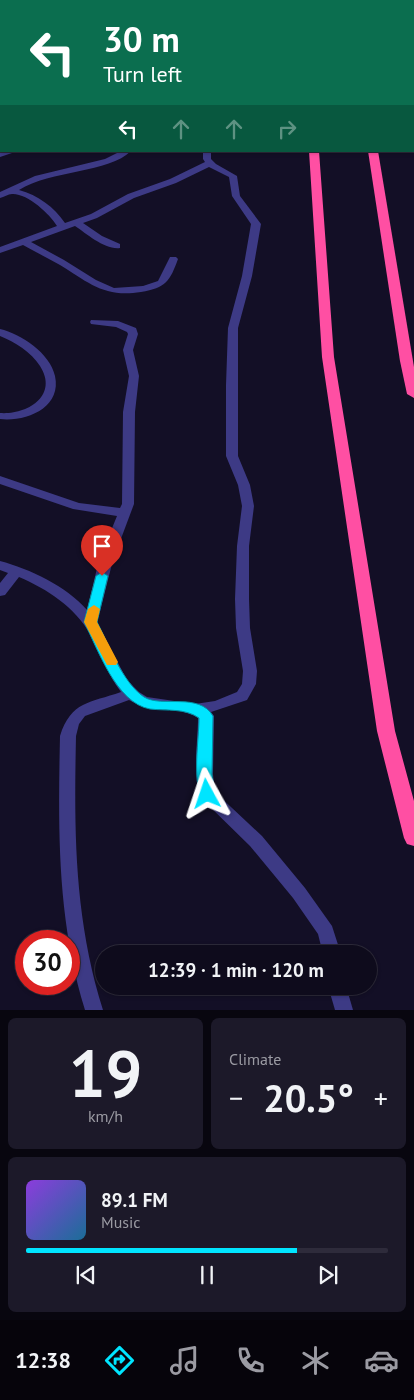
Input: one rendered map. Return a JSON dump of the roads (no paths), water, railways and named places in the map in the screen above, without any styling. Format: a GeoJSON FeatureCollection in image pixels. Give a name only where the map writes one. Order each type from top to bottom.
{"type":"FeatureCollection","features":[{"type":"Feature","properties":{"kind":"highway"},"geometry":{"type":"LineString","coordinates":[[314,152],[328,357],[386,732],[414,838]]}},
{"type":"Feature","properties":{"kind":"highway"},"geometry":{"type":"LineString","coordinates":[[374,152],[406,361],[414,394]]}},
{"type":"Feature","properties":{"kind":"street"},"geometry":{"type":"LineString","coordinates":[[0,195],[37,177],[107,161],[125,152]]}},
{"type":"Feature","properties":{"kind":"street"},"geometry":{"type":"LineString","coordinates":[[0,250],[94,216],[131,196],[173,181],[208,157],[233,176],[236,196],[250,213],[256,224],[247,276],[233,328],[232,385],[232,456],[244,485],[248,506],[243,546],[242,598],[243,628],[250,671],[249,684],[242,696],[217,706],[197,709],[149,704],[132,694],[120,680],[91,622],[59,593],[17,571],[0,565]]}},
{"type":"Feature","properties":{"kind":"street"},"geometry":{"type":"LineString","coordinates":[[11,191],[44,206],[57,217],[62,226]]}},
{"type":"Feature","properties":{"kind":"street"},"geometry":{"type":"LineString","coordinates":[[75,222],[99,238],[117,246]]}},
{"type":"Feature","properties":{"kind":"street"},"geometry":{"type":"LineString","coordinates":[[22,241],[50,255],[99,286],[112,291],[156,286],[168,273],[173,259]]}},
{"type":"Feature","properties":{"kind":"street"},"geometry":{"type":"LineString","coordinates":[[91,622],[106,560],[128,504],[129,412],[134,376],[128,350],[133,334],[132,330],[118,324],[95,322]]}},
{"type":"Feature","properties":{"kind":"street"},"geometry":{"type":"LineString","coordinates":[[0,332],[21,343],[31,351],[47,368],[51,381],[45,401],[34,411],[23,416],[0,416]]}},
{"type":"Feature","properties":{"kind":"street"},"geometry":{"type":"LineString","coordinates":[[0,480],[77,506],[125,513]]}},
{"type":"Feature","properties":{"kind":"street"},"geometry":{"type":"LineString","coordinates":[[0,592],[17,571]]}},
{"type":"Feature","properties":{"kind":"street"},"geometry":{"type":"LineString","coordinates":[[94,1010],[74,922],[68,859],[68,736],[72,722],[80,712],[132,694]]}},
{"type":"Feature","properties":{"kind":"street"},"geometry":{"type":"LineString","coordinates":[[197,709],[206,716],[207,724],[205,774],[207,794],[256,842],[299,893],[326,931],[330,945]]}},
{"type":"Feature","properties":{"kind":"street"},"geometry":{"type":"LineString","coordinates":[[339,995],[344,1010]]}}]}
